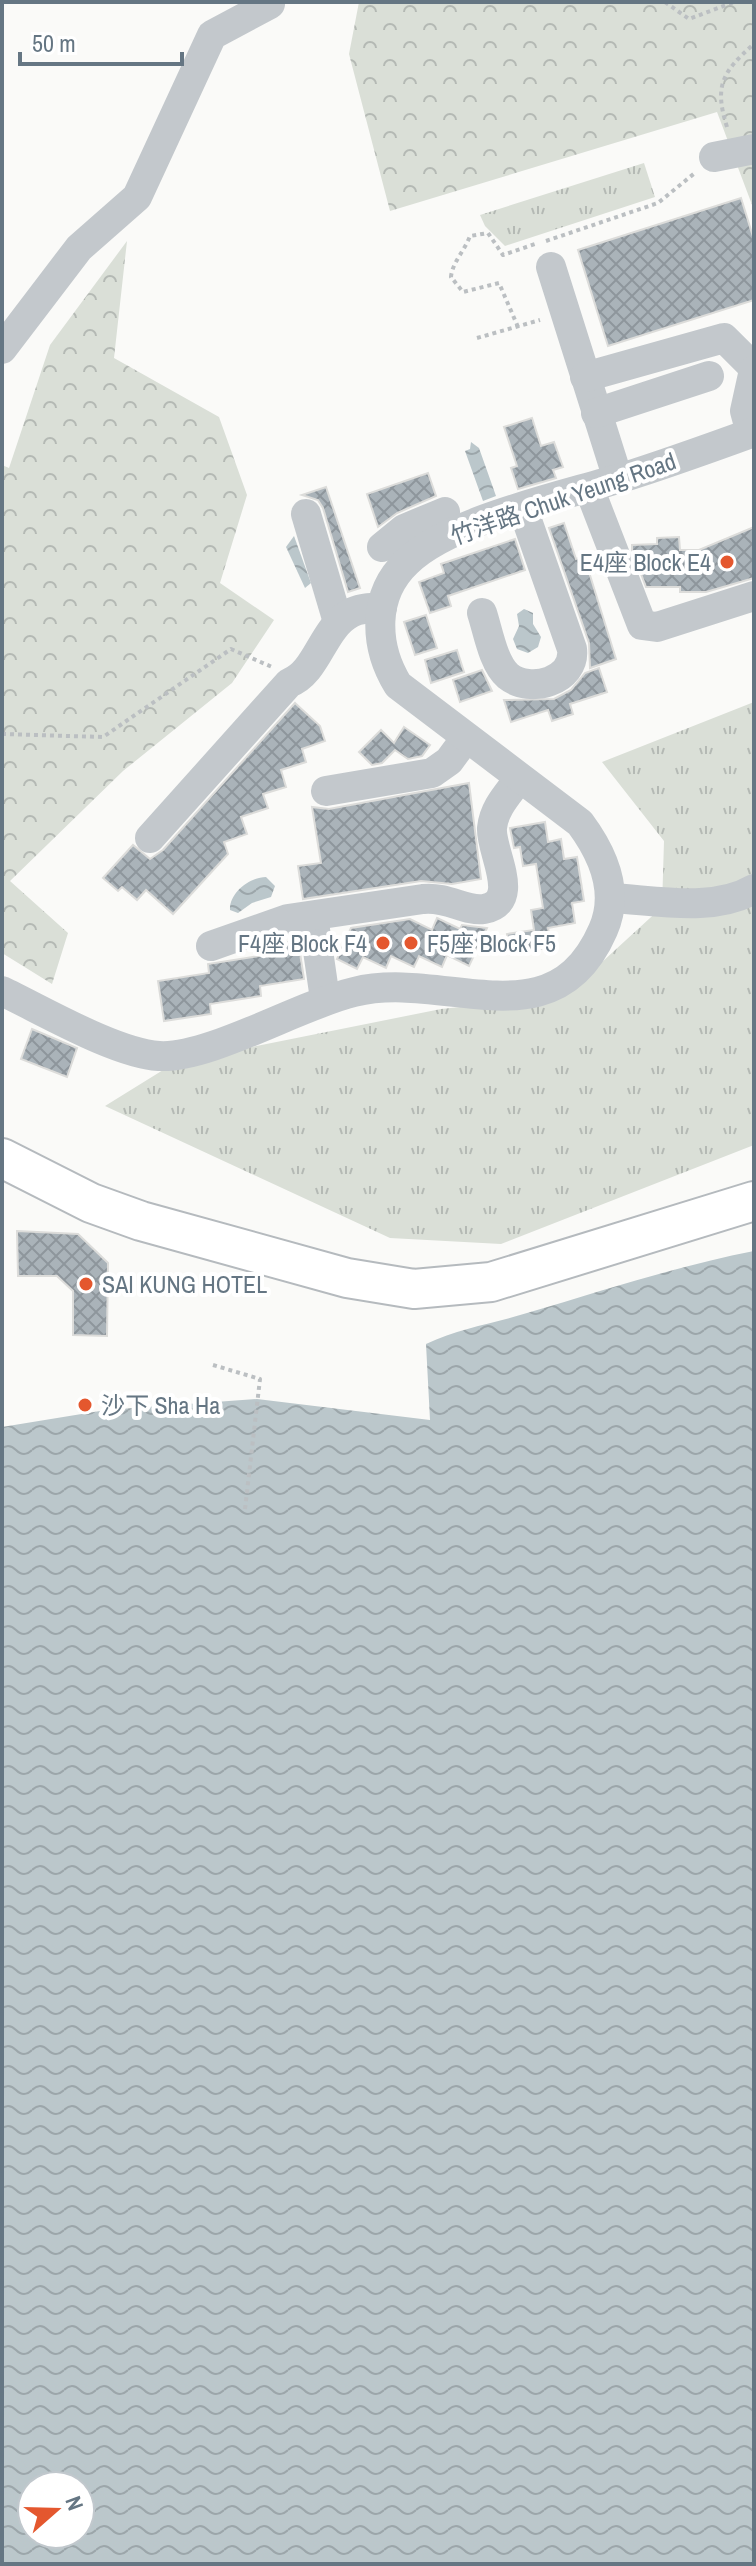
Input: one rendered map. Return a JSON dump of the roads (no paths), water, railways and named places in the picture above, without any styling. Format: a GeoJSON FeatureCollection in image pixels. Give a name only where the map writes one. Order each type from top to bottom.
{"type":"FeatureCollection","features":[{"type":"Feature","properties":{"kind":"main road"},"geometry":{"type":"LineString","coordinates":[[2,1158],[91,1203],[127,1217],[347,1278],[414,1289],[466,1286],[515,1275],[754,1201]]}},
{"type":"Feature","properties":{"kind":"street"},"geometry":{"type":"LineString","coordinates":[[2,349],[79,248],[137,197],[212,35],[270,4]]}},
{"type":"Feature","properties":{"kind":"street"},"geometry":{"type":"LineString","coordinates":[[551,267],[618,479]]}},
{"type":"Feature","properties":{"kind":"street"},"geometry":{"type":"LineString","coordinates":[[585,377],[724,338],[754,369],[745,411],[752,433]]}},
{"type":"Feature","properties":{"kind":"street"},"geometry":{"type":"LineString","coordinates":[[596,413],[709,376]]}},
{"type":"Feature","properties":{"kind":"street","name":"竹洋路 Chuk Yeung Road"},"geometry":{"type":"LineString","coordinates":[[2,991],[127,1049],[161,1056],[192,1052],[325,999],[358,991],[406,986],[502,998],[529,996],[555,987],[577,971],[594,949],[605,925],[610,898],[607,871],[597,845],[580,823],[398,685],[383,655],[382,607],[390,583],[405,563],[403,541],[523,509],[752,433]]}},
{"type":"Feature","properties":{"kind":"street"},"geometry":{"type":"LineString","coordinates":[[589,488],[642,625],[657,627],[754,596]]}},
{"type":"Feature","properties":{"kind":"street"},"geometry":{"type":"LineString","coordinates":[[482,613],[498,662],[510,678],[525,684],[538,684],[555,679],[569,668],[572,649],[523,509]]}},
{"type":"Feature","properties":{"kind":"street"},"geometry":{"type":"LineString","coordinates":[[403,541],[445,512]]}},
{"type":"Feature","properties":{"kind":"street"},"geometry":{"type":"LineString","coordinates":[[306,514],[338,622]]}},
{"type":"Feature","properties":{"kind":"street"},"geometry":{"type":"LineString","coordinates":[[150,838],[295,681],[338,622],[353,611],[382,607]]}},
{"type":"Feature","properties":{"kind":"street"},"geometry":{"type":"LineString","coordinates":[[326,791],[432,773],[449,761],[466,738]]}},
{"type":"Feature","properties":{"kind":"street"},"geometry":{"type":"LineString","coordinates":[[211,946],[288,919],[433,898],[454,901],[471,909],[495,904],[504,882],[497,867],[491,831],[495,813],[519,779]]}},
{"type":"Feature","properties":{"kind":"street"},"geometry":{"type":"LineString","coordinates":[[610,898],[698,903],[745,895],[754,889]]}},
{"type":"Feature","properties":{"kind":"street"},"geometry":{"type":"LineString","coordinates":[[313,916],[325,999]]}},
{"type":"Feature","properties":{"kind":"water"},"geometry":{"type":"Polygon","coordinates":[[[471,442],[479,448],[496,496],[483,501],[465,451],[470,449],[471,442]]]}},
{"type":"Feature","properties":{"kind":"water"},"geometry":{"type":"Polygon","coordinates":[[[294,536],[311,583],[305,588],[286,547],[294,536]]]}},
{"type":"Feature","properties":{"kind":"water"},"geometry":{"type":"Polygon","coordinates":[[[524,609],[533,613],[533,624],[541,637],[538,647],[528,653],[517,649],[513,639],[519,626],[517,614],[524,609]]]}},
{"type":"Feature","properties":{"kind":"water"},"geometry":{"type":"Polygon","coordinates":[[[266,877],[275,886],[271,897],[252,903],[238,913],[230,910],[233,898],[242,887],[266,877]]]}},
{"type":"Feature","properties":{"kind":"water"},"geometry":{"type":"Polygon","coordinates":[[[754,1251],[754,2564],[2,2564],[2,1427],[106,1410],[257,1399],[430,1420],[426,1344],[463,1330],[668,1271],[754,1251]]]}},
{"type":"Feature","properties":{"kind":"place","name":"E4座 Block E4"},"geometry":{"type":"Point","coordinates":[727,562]}},
{"type":"Feature","properties":{"kind":"place","name":"F4座 Block F4"},"geometry":{"type":"Point","coordinates":[383,943]}},
{"type":"Feature","properties":{"kind":"place","name":"F5座 Block F5"},"geometry":{"type":"Point","coordinates":[411,943]}},
{"type":"Feature","properties":{"kind":"place","name":"SAI KUNG HOTEL"},"geometry":{"type":"Point","coordinates":[86,1284]}},
{"type":"Feature","properties":{"kind":"place","name":"沙下 Sha Ha"},"geometry":{"type":"Point","coordinates":[85,1405]}}]}
